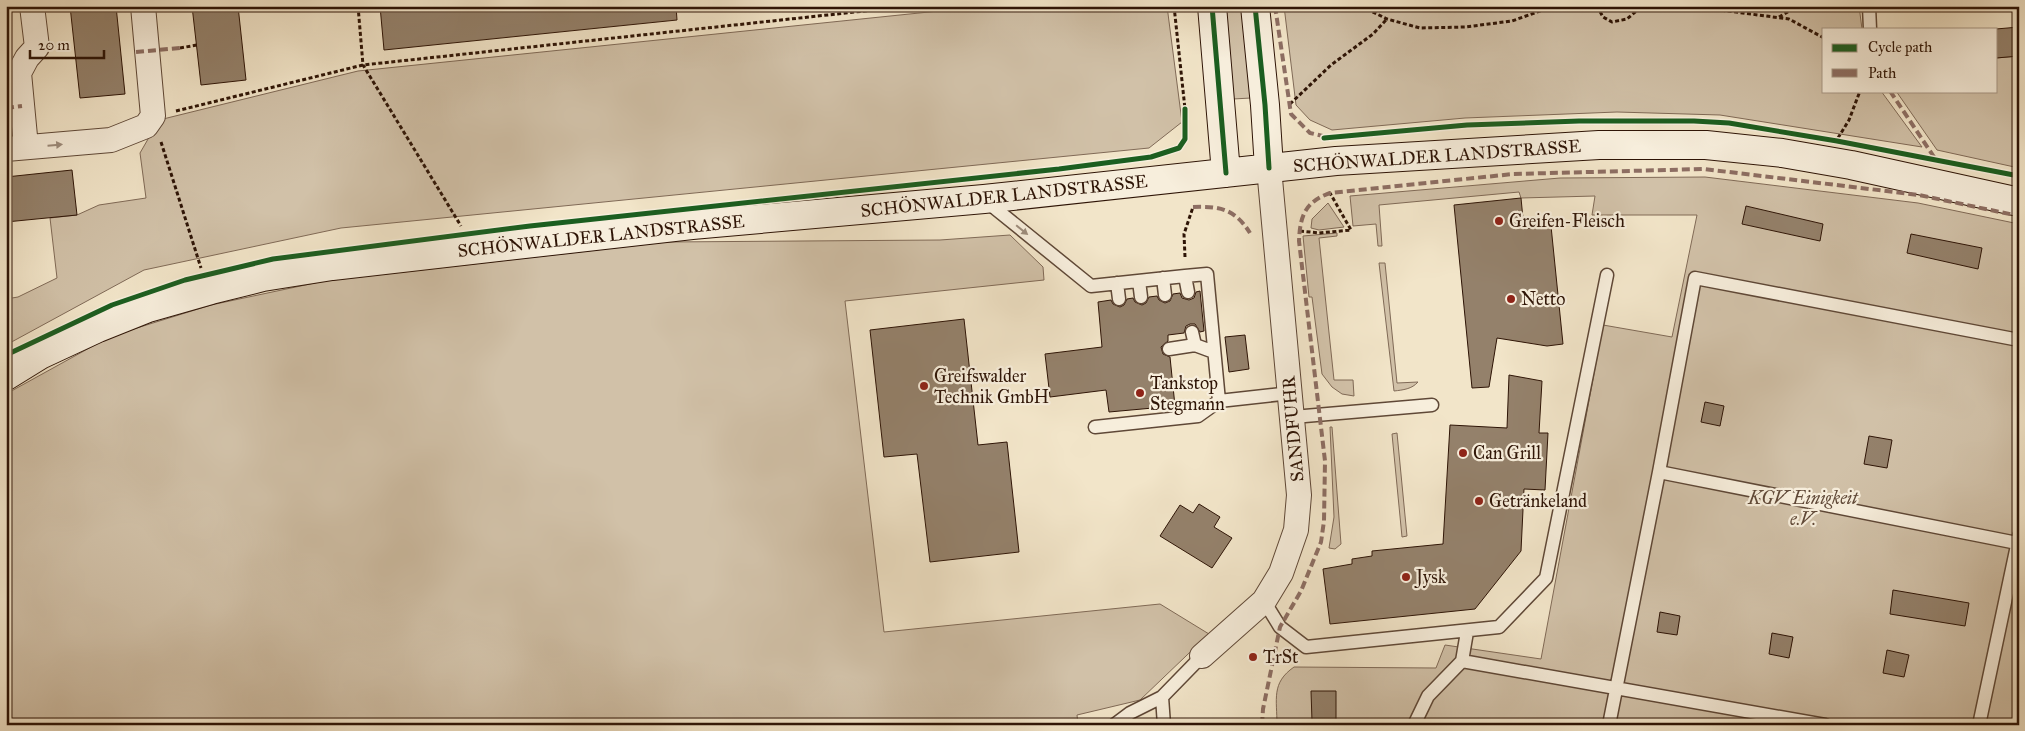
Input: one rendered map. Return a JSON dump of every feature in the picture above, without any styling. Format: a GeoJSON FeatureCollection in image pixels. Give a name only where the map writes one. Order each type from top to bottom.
{"type":"FeatureCollection","features":[{"type":"Feature","properties":{"kind":"main road"},"geometry":{"type":"LineString","coordinates":[[1212,6],[1226,173]]}},
{"type":"Feature","properties":{"kind":"main road"},"geometry":{"type":"LineString","coordinates":[[1255,6],[1269,168]]}},
{"type":"Feature","properties":{"kind":"main road","name":"SCHÖNWALDER LANDSTRASSE"},"geometry":{"type":"LineString","coordinates":[[6,376],[49,351],[98,328],[148,308],[263,277],[332,266],[656,229],[984,199],[1382,157],[1599,145],[1706,145],[1851,165],[2019,202]]}},
{"type":"Feature","properties":{"kind":"street"},"geometry":{"type":"LineString","coordinates":[[32,6],[36,47],[27,58],[19,73],[16,148],[111,140],[146,126],[153,116],[143,6]]}},
{"type":"Feature","properties":{"kind":"street","name":"SANDFUHR"},"geometry":{"type":"LineString","coordinates":[[1202,656],[1264,601],[1281,573],[1296,530],[1299,495],[1269,168]]}},
{"type":"Feature","properties":{"kind":"lane"},"geometry":{"type":"LineString","coordinates":[[1868,6],[1870,28]]}},
{"type":"Feature","properties":{"kind":"lane"},"geometry":{"type":"LineString","coordinates":[[984,199],[1091,286],[1207,274],[1219,401]]}},
{"type":"Feature","properties":{"kind":"lane"},"geometry":{"type":"LineString","coordinates":[[1264,601],[1280,627],[1306,647],[1467,632],[1499,627],[1546,578],[1607,275]]}},
{"type":"Feature","properties":{"kind":"lane"},"geometry":{"type":"LineString","coordinates":[[1186,276],[1188,292]]}},
{"type":"Feature","properties":{"kind":"lane"},"geometry":{"type":"LineString","coordinates":[[1163,278],[1165,295]]}},
{"type":"Feature","properties":{"kind":"lane"},"geometry":{"type":"LineString","coordinates":[[1609,725],[1659,472],[1694,278],[2019,340]]}},
{"type":"Feature","properties":{"kind":"lane"},"geometry":{"type":"LineString","coordinates":[[1139,281],[1141,297]]}},
{"type":"Feature","properties":{"kind":"lane"},"geometry":{"type":"LineString","coordinates":[[1117,284],[1119,299]]}},
{"type":"Feature","properties":{"kind":"lane"},"geometry":{"type":"LineString","coordinates":[[1192,332],[1195,345]]}},
{"type":"Feature","properties":{"kind":"lane"},"geometry":{"type":"LineString","coordinates":[[1170,335],[1170,348],[1195,345],[1214,352]]}},
{"type":"Feature","properties":{"kind":"lane"},"geometry":{"type":"LineString","coordinates":[[1095,427],[1198,416],[1219,401],[1291,394]]}},
{"type":"Feature","properties":{"kind":"lane"},"geometry":{"type":"LineString","coordinates":[[1293,417],[1432,405]]}},
{"type":"Feature","properties":{"kind":"lane"},"geometry":{"type":"LineString","coordinates":[[1659,472],[2018,540],[1979,725]]}},
{"type":"Feature","properties":{"kind":"lane"},"geometry":{"type":"LineString","coordinates":[[1414,725],[1428,696],[1462,661],[1467,632]]}},
{"type":"Feature","properties":{"kind":"lane"},"geometry":{"type":"LineString","coordinates":[[1114,725],[1130,713],[1162,697],[1202,656]]}},
{"type":"Feature","properties":{"kind":"lane"},"geometry":{"type":"LineString","coordinates":[[1462,661],[1825,725]]}},
{"type":"Feature","properties":{"kind":"lane"},"geometry":{"type":"LineString","coordinates":[[1162,697],[1164,725]]}},
{"type":"Feature","properties":{"kind":"path"},"geometry":{"type":"LineString","coordinates":[[358,6],[363,65],[465,233]]}},
{"type":"Feature","properties":{"kind":"path"},"geometry":{"type":"LineString","coordinates":[[203,275],[153,116],[363,65],[911,6]]}},
{"type":"Feature","properties":{"kind":"path"},"geometry":{"type":"LineString","coordinates":[[1174,6],[1185,109]]}},
{"type":"Feature","properties":{"kind":"path"},"geometry":{"type":"LineString","coordinates":[[1361,6],[1387,19],[1420,28],[1465,27],[1512,21],[1554,6]]}},
{"type":"Feature","properties":{"kind":"path"},"geometry":{"type":"LineString","coordinates":[[1597,6],[1604,17],[1612,22],[1627,19],[1641,7],[1655,6]]}},
{"type":"Feature","properties":{"kind":"path"},"geometry":{"type":"LineString","coordinates":[[1688,6],[1789,19],[1822,37]]}},
{"type":"Feature","properties":{"kind":"path"},"geometry":{"type":"LineString","coordinates":[[1779,18],[1798,6]]}},
{"type":"Feature","properties":{"kind":"path"},"geometry":{"type":"LineString","coordinates":[[1289,104],[1331,65],[1373,34],[1387,19]]}},
{"type":"Feature","properties":{"kind":"path"},"geometry":{"type":"LineString","coordinates":[[180,48],[197,46]]}},
{"type":"Feature","properties":{"kind":"path"},"geometry":{"type":"LineString","coordinates":[[1837,141],[1849,120],[1860,92]]}},
{"type":"Feature","properties":{"kind":"path"},"geometry":{"type":"LineString","coordinates":[[1300,231],[1351,230],[1330,193]]}},
{"type":"Feature","properties":{"kind":"path"},"geometry":{"type":"LineString","coordinates":[[1186,276],[1184,234],[1193,207]]}},
{"type":"Feature","properties":{"kind":"green space"},"geometry":{"type":"Polygon","coordinates":[[[987,6],[1167,6],[1182,122],[1149,148],[341,228],[144,270],[6,345],[6,299],[18,297],[57,278],[50,218],[77,215],[99,205],[146,198],[140,153],[159,120],[358,71],[987,6]]]}},
{"type":"Feature","properties":{"kind":"green space"},"geometry":{"type":"Polygon","coordinates":[[[1224,6],[1241,6],[1251,98],[1233,99],[1224,6]]]}},
{"type":"Feature","properties":{"kind":"green space"},"geometry":{"type":"Polygon","coordinates":[[[1284,6],[1859,6],[1862,28],[1822,28],[1822,92],[1882,92],[1922,147],[1720,115],[1617,112],[1465,118],[1332,130],[1310,120],[1296,105],[1284,6]]]}},
{"type":"Feature","properties":{"kind":"green space"},"geometry":{"type":"Polygon","coordinates":[[[2019,56],[2019,168],[1937,150],[1897,92],[1998,92],[1998,58],[2019,56]]]}},
{"type":"Feature","properties":{"kind":"green space","name":"KGV Einigkeit e.V."},"geometry":{"type":"Polygon","coordinates":[[[1705,177],[1918,203],[2019,224],[2019,725],[1277,725],[1277,692],[1282,679],[1294,667],[1436,668],[1445,645],[1541,659],[1603,325],[1672,337],[1697,215],[1592,215],[1595,196],[1521,198],[1519,192],[1379,205],[1382,246],[1378,246],[1376,224],[1353,226],[1350,196],[1560,178],[1705,177]]]}},
{"type":"Feature","properties":{"kind":"green space"},"geometry":{"type":"Polygon","coordinates":[[[1328,203],[1344,227],[1319,230],[1311,228],[1312,219],[1328,203]]]}},
{"type":"Feature","properties":{"kind":"green space"},"geometry":{"type":"Polygon","coordinates":[[[1337,233],[1337,236],[1319,238],[1334,380],[1353,380],[1354,396],[1342,394],[1332,387],[1322,374],[1312,297],[1309,297],[1303,236],[1337,233]]]}},
{"type":"Feature","properties":{"kind":"green space"},"geometry":{"type":"Polygon","coordinates":[[[1010,235],[1043,267],[1044,280],[845,301],[884,632],[1160,604],[1209,634],[1140,700],[1077,715],[1078,725],[6,725],[6,394],[111,336],[211,305],[324,281],[666,242],[940,240],[1010,235]]]}},
{"type":"Feature","properties":{"kind":"green space"},"geometry":{"type":"Polygon","coordinates":[[[1379,263],[1385,263],[1397,383],[1418,382],[1404,390],[1394,391],[1379,263]]]}},
{"type":"Feature","properties":{"kind":"green space"},"geometry":{"type":"Polygon","coordinates":[[[1330,427],[1332,427],[1341,544],[1335,549],[1329,548],[1334,517],[1330,427]]]}},
{"type":"Feature","properties":{"kind":"green space"},"geometry":{"type":"Polygon","coordinates":[[[1397,433],[1407,536],[1402,537],[1392,434],[1397,433]]]}},
{"type":"Feature","properties":{"kind":"building"},"geometry":{"type":"Polygon","coordinates":[[[70,6],[116,6],[125,94],[80,98],[70,6]]]}},
{"type":"Feature","properties":{"kind":"building"},"geometry":{"type":"Polygon","coordinates":[[[192,6],[238,6],[246,80],[201,85],[192,6]]]}},
{"type":"Feature","properties":{"kind":"building"},"geometry":{"type":"Polygon","coordinates":[[[380,6],[399,6],[399,10],[435,6],[676,6],[677,20],[384,50],[380,6]]]}},
{"type":"Feature","properties":{"kind":"building"},"geometry":{"type":"Polygon","coordinates":[[[2019,27],[2019,56],[1998,58],[1998,29],[2019,27]]]}},
{"type":"Feature","properties":{"kind":"building"},"geometry":{"type":"Polygon","coordinates":[[[72,170],[77,215],[6,222],[6,177],[72,170]]]}},
{"type":"Feature","properties":{"kind":"building","name":"Netto"},"geometry":{"type":"Polygon","coordinates":[[[1521,198],[1524,229],[1551,226],[1563,344],[1547,346],[1497,338],[1489,387],[1472,388],[1454,205],[1521,198]]]}},
{"type":"Feature","properties":{"kind":"building"},"geometry":{"type":"Polygon","coordinates":[[[1746,206],[1823,224],[1820,241],[1742,224],[1746,206]]]}},
{"type":"Feature","properties":{"kind":"building"},"geometry":{"type":"Polygon","coordinates":[[[1911,234],[1982,248],[1978,269],[1907,253],[1911,234]]]}},
{"type":"Feature","properties":{"kind":"building"},"geometry":{"type":"Polygon","coordinates":[[[1200,291],[1204,331],[1200,332],[1195,324],[1190,324],[1186,326],[1184,333],[1168,335],[1168,341],[1161,347],[1163,354],[1170,357],[1175,406],[1109,412],[1106,390],[1050,397],[1045,354],[1102,347],[1098,302],[1111,300],[1113,304],[1120,307],[1124,305],[1127,299],[1133,298],[1135,302],[1142,305],[1146,303],[1149,297],[1157,296],[1159,300],[1165,303],[1170,301],[1173,294],[1180,293],[1182,298],[1189,300],[1194,298],[1196,292],[1200,291]]]}},
{"type":"Feature","properties":{"kind":"building","name":"Greifswalder Technik GmbH"},"geometry":{"type":"Polygon","coordinates":[[[964,319],[978,445],[1007,442],[1019,552],[930,562],[917,454],[884,457],[870,330],[964,319]]]}},
{"type":"Feature","properties":{"kind":"building"},"geometry":{"type":"Polygon","coordinates":[[[1245,335],[1249,369],[1229,372],[1225,337],[1245,335]]]}},
{"type":"Feature","properties":{"kind":"building"},"geometry":{"type":"Polygon","coordinates":[[[1509,375],[1542,381],[1539,433],[1548,433],[1545,490],[1524,489],[1521,551],[1475,609],[1330,624],[1323,569],[1352,564],[1352,559],[1372,556],[1372,551],[1443,544],[1450,425],[1507,428],[1509,375]]]}},
{"type":"Feature","properties":{"kind":"building"},"geometry":{"type":"Polygon","coordinates":[[[1705,402],[1724,406],[1720,426],[1701,422],[1705,402]]]}},
{"type":"Feature","properties":{"kind":"building"},"geometry":{"type":"Polygon","coordinates":[[[1869,436],[1892,440],[1887,468],[1864,464],[1869,436]]]}},
{"type":"Feature","properties":{"kind":"building"},"geometry":{"type":"Polygon","coordinates":[[[1199,504],[1220,517],[1214,527],[1232,538],[1212,568],[1160,536],[1180,505],[1193,513],[1199,504]]]}},
{"type":"Feature","properties":{"kind":"building"},"geometry":{"type":"Polygon","coordinates":[[[1893,590],[1969,603],[1965,626],[1890,614],[1893,590]]]}},
{"type":"Feature","properties":{"kind":"building"},"geometry":{"type":"Polygon","coordinates":[[[1660,612],[1680,616],[1677,635],[1657,632],[1660,612]]]}},
{"type":"Feature","properties":{"kind":"building"},"geometry":{"type":"Polygon","coordinates":[[[1772,633],[1793,637],[1789,658],[1769,654],[1772,633]]]}},
{"type":"Feature","properties":{"kind":"building"},"geometry":{"type":"Polygon","coordinates":[[[1887,650],[1909,655],[1904,677],[1883,673],[1887,650]]]}},
{"type":"Feature","properties":{"kind":"building"},"geometry":{"type":"Polygon","coordinates":[[[1311,691],[1336,691],[1336,720],[1312,721],[1311,691]]]}},
{"type":"Feature","properties":{"kind":"marked path"},"geometry":{"type":"LineString","coordinates":[[1275,6],[1291,114],[1310,133],[1327,137]]}},
{"type":"Feature","properties":{"kind":"marked path"},"geometry":{"type":"LineString","coordinates":[[136,52],[180,48]]}},
{"type":"Feature","properties":{"kind":"marked path"},"geometry":{"type":"LineString","coordinates":[[1891,92],[1936,160]]}},
{"type":"Feature","properties":{"kind":"marked path"},"geometry":{"type":"LineString","coordinates":[[6,108],[22,106]]}},
{"type":"Feature","properties":{"kind":"marked path"},"geometry":{"type":"LineString","coordinates":[[1262,725],[1263,709],[1280,627],[1301,591],[1321,542],[1324,521],[1325,461],[1299,241],[1303,217],[1309,206],[1315,201],[1330,193],[1513,174],[1704,169],[1919,195],[2019,216]]}},
{"type":"Feature","properties":{"kind":"marked path"},"geometry":{"type":"LineString","coordinates":[[1193,207],[1211,207],[1226,211],[1239,219],[1250,233]]}},
{"type":"Feature","properties":{"kind":"cycle path"},"geometry":{"type":"LineString","coordinates":[[1212,6],[1226,173]]}},
{"type":"Feature","properties":{"kind":"cycle path"},"geometry":{"type":"LineString","coordinates":[[1255,6],[1269,168]]}},
{"type":"Feature","properties":{"kind":"cycle path"},"geometry":{"type":"LineString","coordinates":[[6,355],[112,305],[185,280],[273,259],[530,226],[1059,169],[1151,157],[1179,148],[1185,139],[1185,109]]}},
{"type":"Feature","properties":{"kind":"cycle path"},"geometry":{"type":"LineString","coordinates":[[1324,138],[1467,125],[1579,121],[1694,121],[1729,123],[1837,141],[2019,176]]}},
{"type":"Feature","properties":{"kind":"place","name":"Greifen-Fleisch"},"geometry":{"type":"Point","coordinates":[1499,221]}},
{"type":"Feature","properties":{"kind":"place","name":"Netto"},"geometry":{"type":"Point","coordinates":[1511,299]}},
{"type":"Feature","properties":{"kind":"place","name":"Greifswalder Technik GmbH"},"geometry":{"type":"Point","coordinates":[924,386]}},
{"type":"Feature","properties":{"kind":"place","name":"Tankstop Stegmann"},"geometry":{"type":"Point","coordinates":[1140,393]}},
{"type":"Feature","properties":{"kind":"place","name":"Can Grill"},"geometry":{"type":"Point","coordinates":[1463,453]}},
{"type":"Feature","properties":{"kind":"place","name":"Getränkeland"},"geometry":{"type":"Point","coordinates":[1479,501]}},
{"type":"Feature","properties":{"kind":"place","name":"Jysk"},"geometry":{"type":"Point","coordinates":[1406,577]}},
{"type":"Feature","properties":{"kind":"place","name":"TrSt"},"geometry":{"type":"Point","coordinates":[1253,657]}}]}
